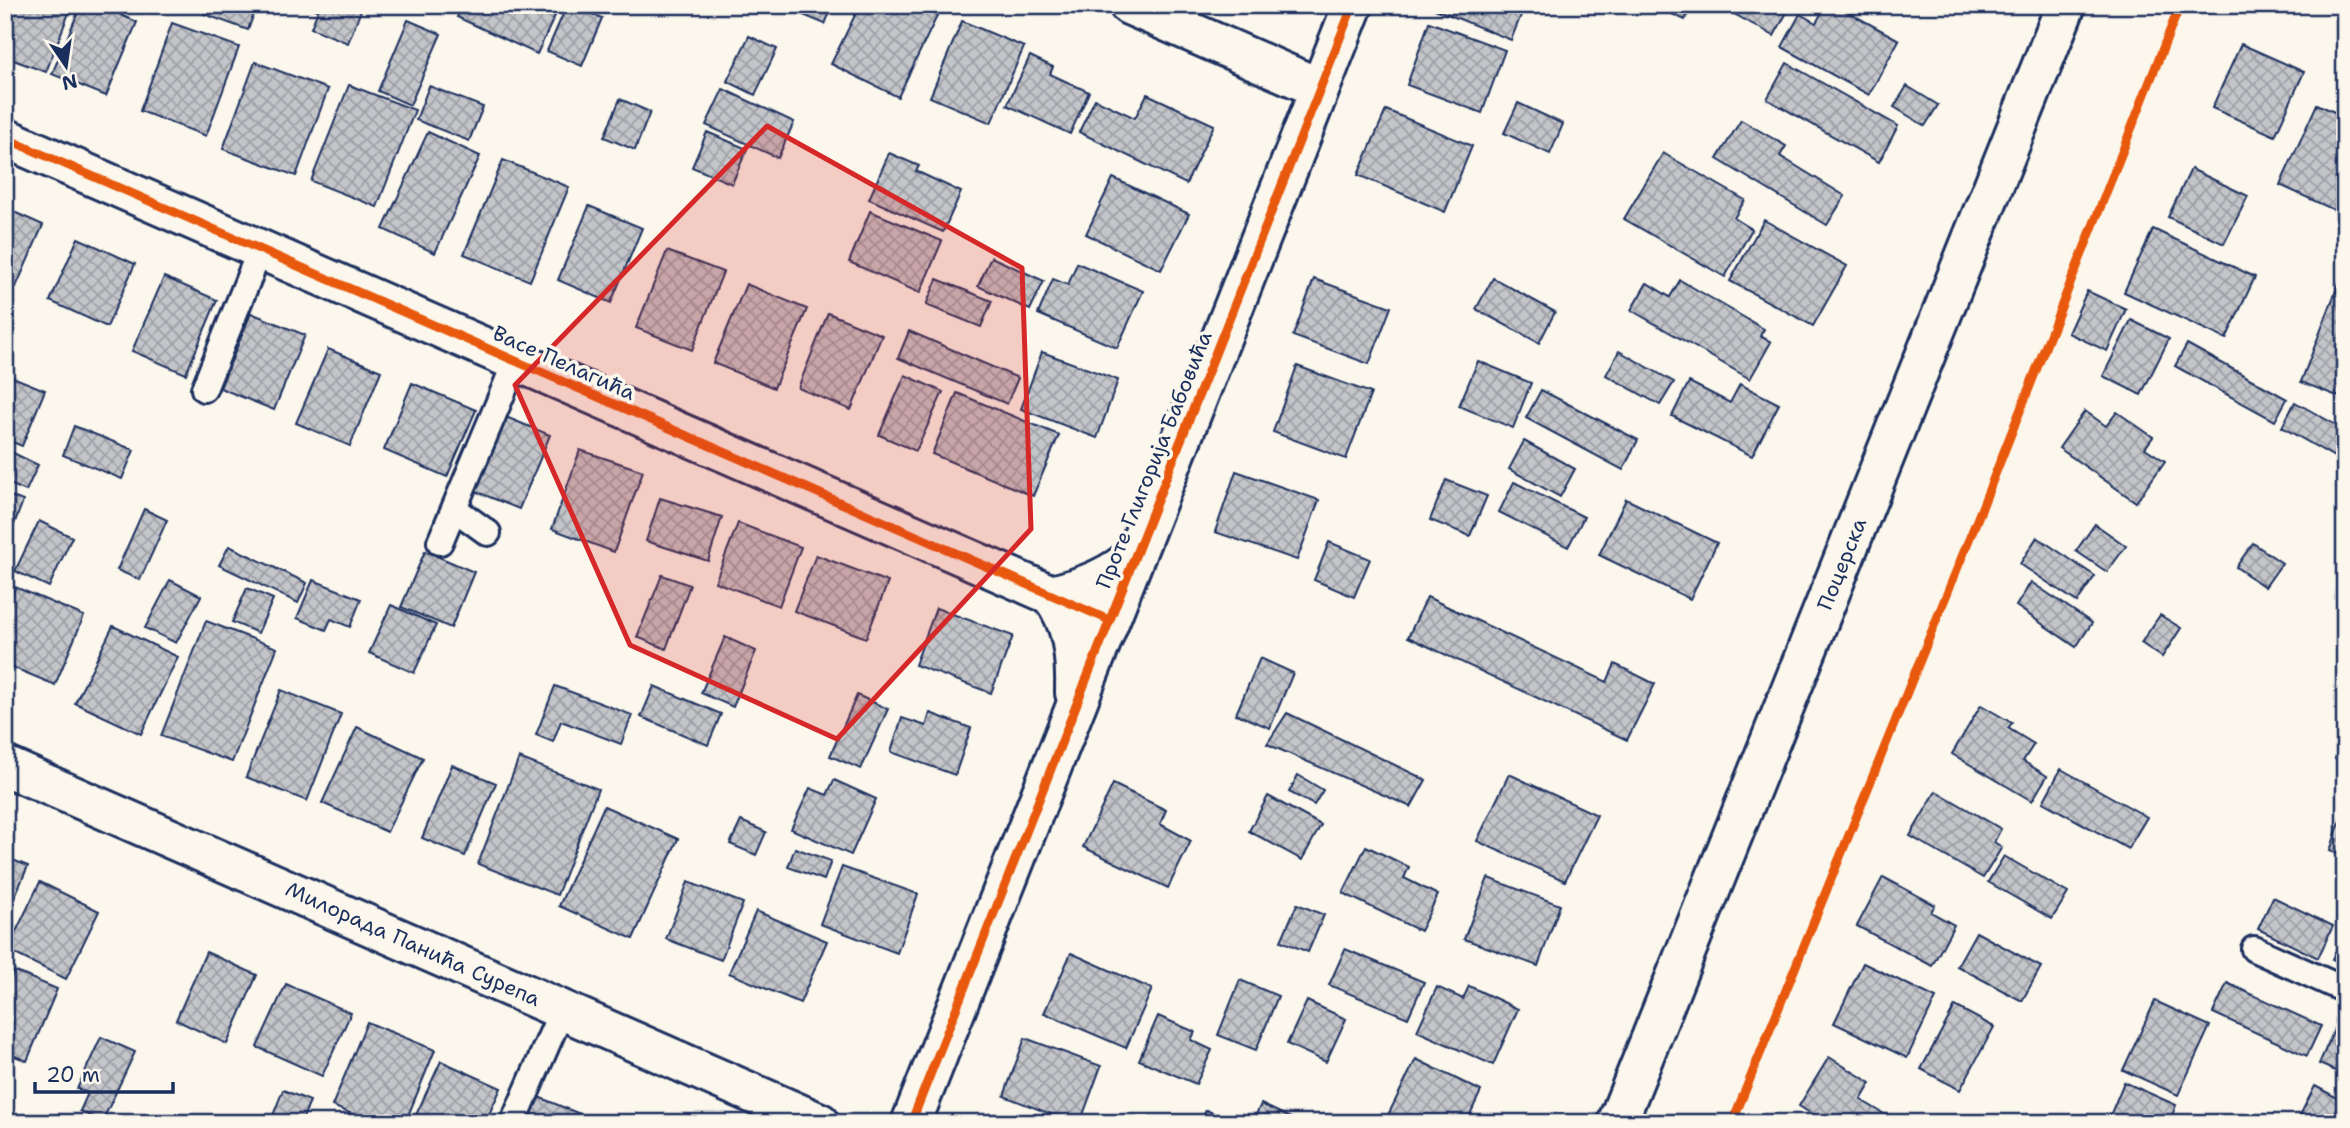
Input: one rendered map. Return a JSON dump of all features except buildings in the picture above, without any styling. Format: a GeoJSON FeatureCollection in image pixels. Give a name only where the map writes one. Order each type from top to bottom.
{"type":"FeatureCollection","features":[{"type":"Feature","properties":{"kind":"street"},"geometry":{"type":"LineString","coordinates":[[1129,5],[1319,88]]}},
{"type":"Feature","properties":{"kind":"street","name":"Проте Глигорија Бабовића"},"geometry":{"type":"LineString","coordinates":[[911,1123],[1353,5]]}},
{"type":"Feature","properties":{"kind":"street","name":"Поцерска"},"geometry":{"type":"LineString","coordinates":[[1617,1123],[2066,5]]}},
{"type":"Feature","properties":{"kind":"street","name":"Васе Пелагића"},"geometry":{"type":"LineString","coordinates":[[5,138],[1109,620]]}},
{"type":"Feature","properties":{"kind":"street"},"geometry":{"type":"LineString","coordinates":[[1074,709],[1075,678],[1070,626],[1051,595],[1097,581],[1136,554]]}},
{"type":"Feature","properties":{"kind":"street","name":"Милорада Панића Сурепа"},"geometry":{"type":"LineString","coordinates":[[5,766],[820,1123]]}},
{"type":"Feature","properties":{"kind":"lane"},"geometry":{"type":"LineString","coordinates":[[204,389],[260,250]]}},
{"type":"Feature","properties":{"kind":"lane"},"geometry":{"type":"LineString","coordinates":[[440,542],[516,361]]}},
{"type":"Feature","properties":{"kind":"lane"},"geometry":{"type":"LineString","coordinates":[[455,509],[488,533]]}},
{"type":"Feature","properties":{"kind":"lane"},"geometry":{"type":"LineString","coordinates":[[2254,949],[2345,990]]}},
{"type":"Feature","properties":{"kind":"lane"},"geometry":{"type":"LineString","coordinates":[[513,1123],[562,1010]]}},
{"type":"Feature","properties":{"kind":"highlighted area"},"geometry":{"type":"Polygon","coordinates":[[[767,126],[1022,268],[1031,529],[837,739],[630,645],[515,385],[767,126]]]}},
{"type":"Feature","properties":{"kind":"cycle path"},"geometry":{"type":"LineString","coordinates":[[911,1123],[1353,5]]}},
{"type":"Feature","properties":{"kind":"cycle path"},"geometry":{"type":"LineString","coordinates":[[1732,1123],[1981,510],[2180,5]]}},
{"type":"Feature","properties":{"kind":"cycle path"},"geometry":{"type":"LineString","coordinates":[[5,138],[1109,620]]}}]}
